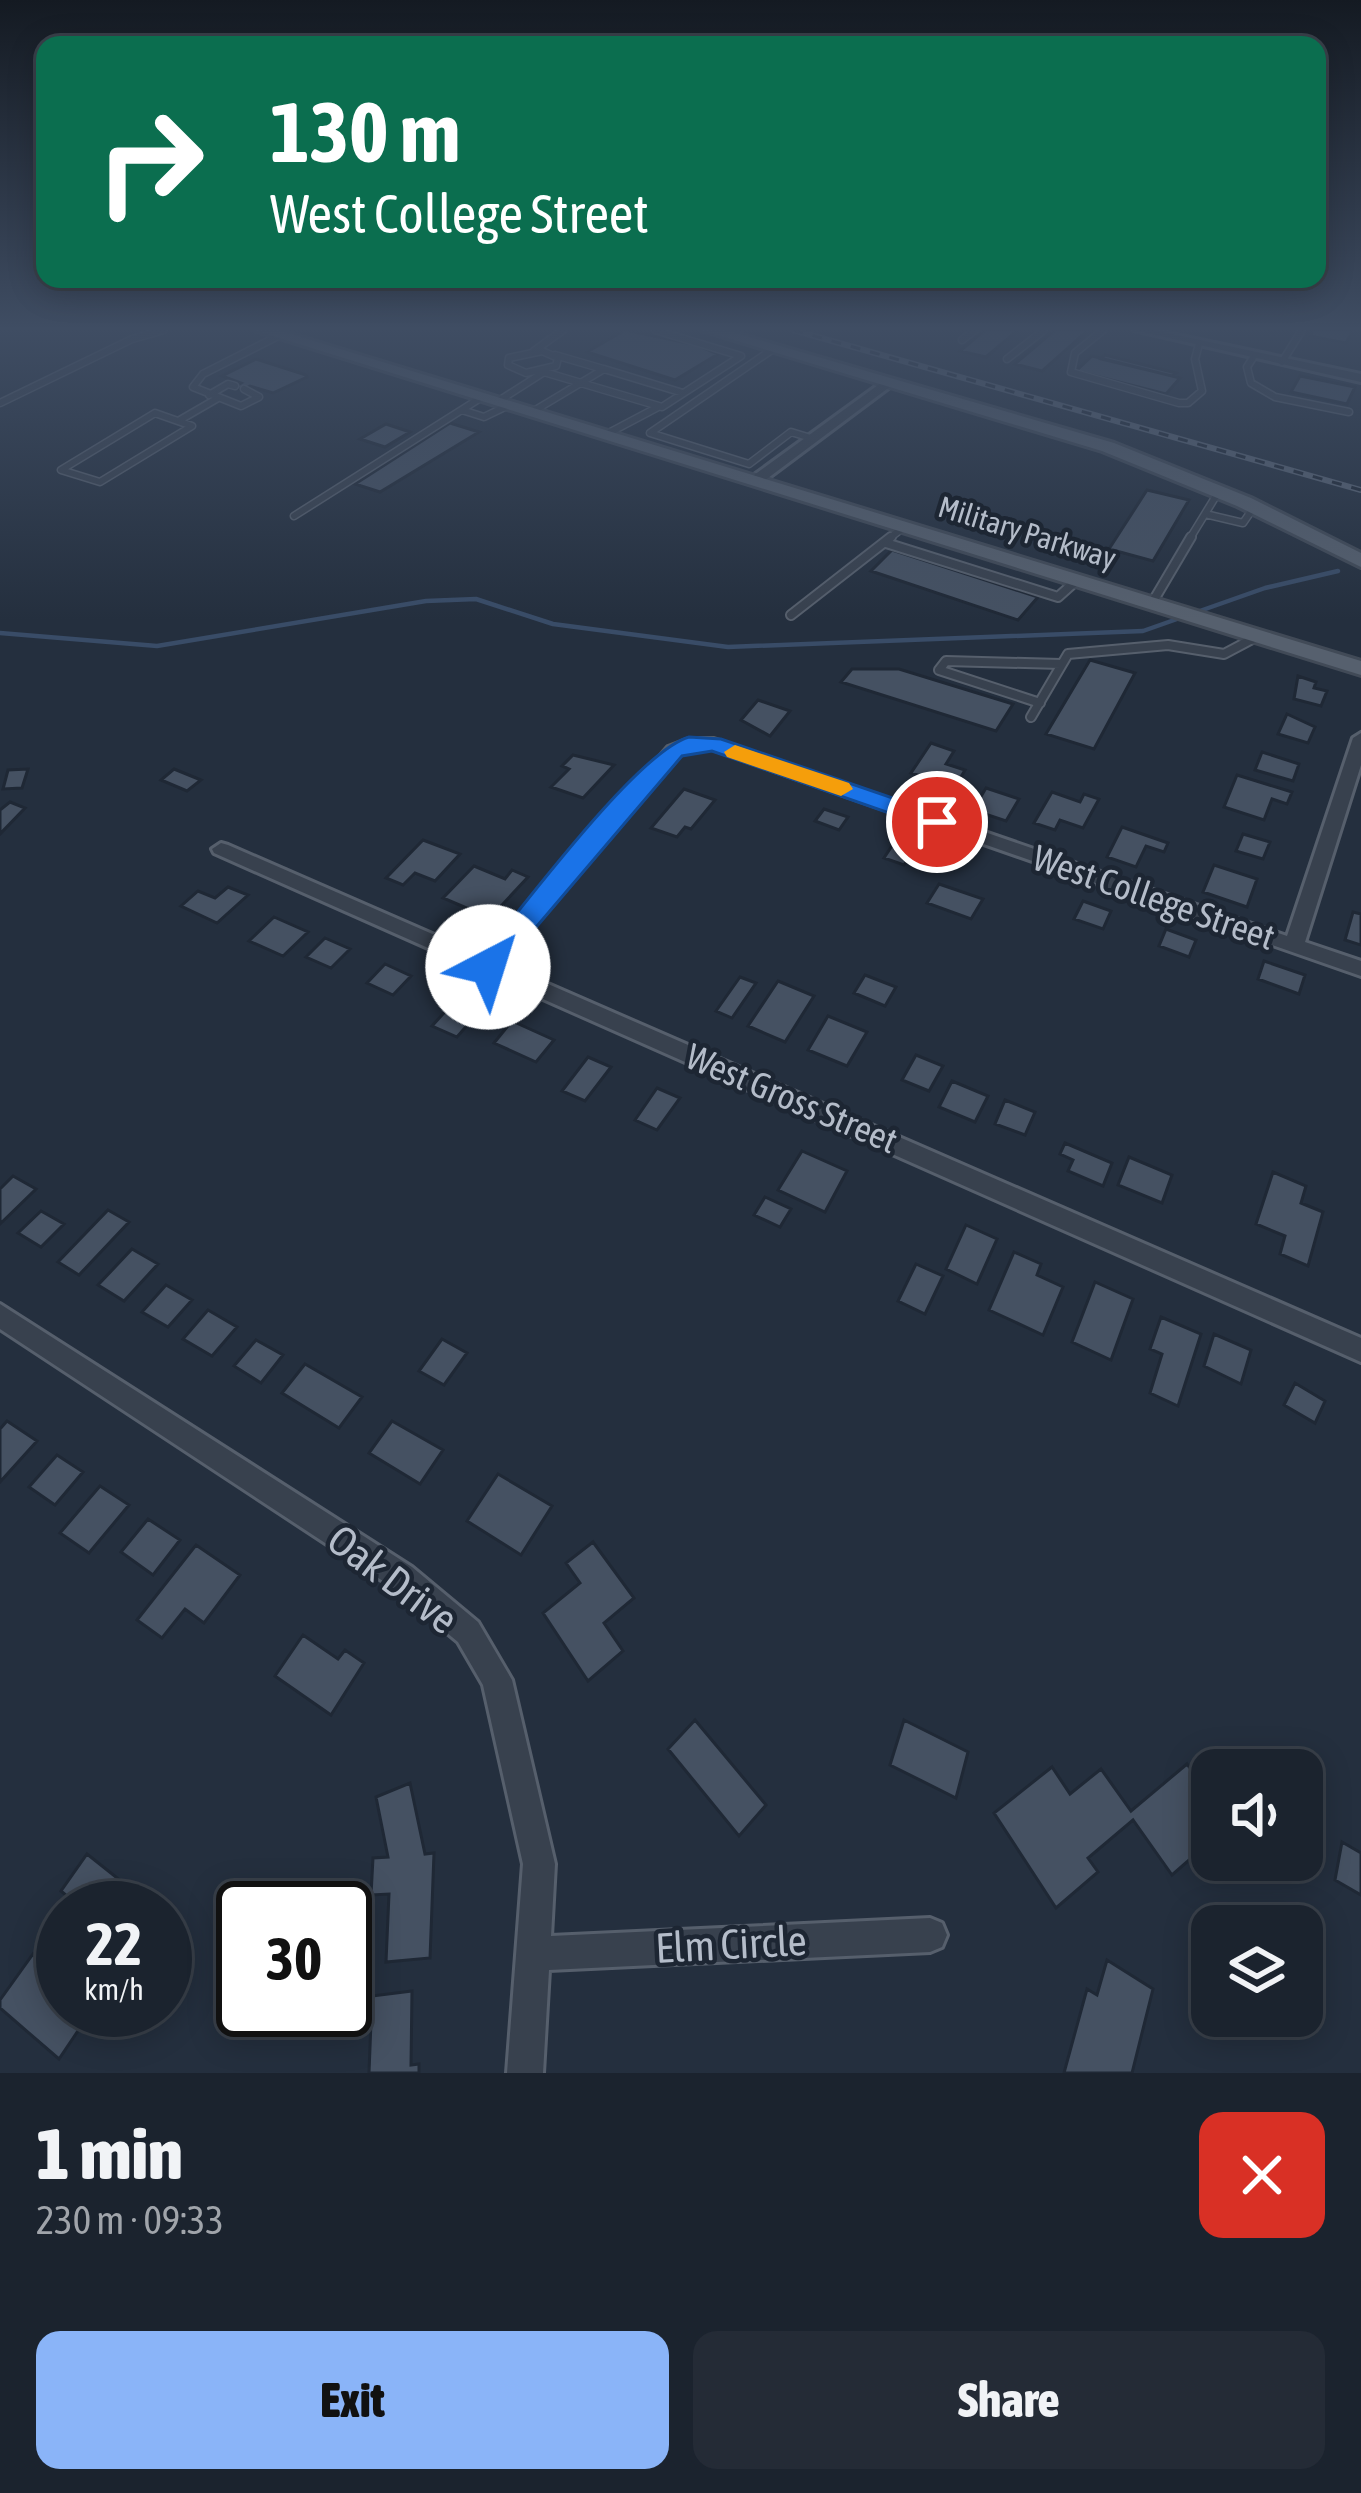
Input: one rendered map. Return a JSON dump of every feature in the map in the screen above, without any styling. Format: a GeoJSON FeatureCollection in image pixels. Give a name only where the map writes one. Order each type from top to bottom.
{"type":"FeatureCollection","features":[{"type":"Feature","properties":{"kind":"main road","name":"Military Parkway"},"geometry":{"type":"LineString","coordinates":[[579,427],[1361,668]]}},
{"type":"Feature","properties":{"kind":"main road"},"geometry":{"type":"LineString","coordinates":[[1039,427],[1108,447],[1219,491],[1361,560]]}},
{"type":"Feature","properties":{"kind":"street"},"geometry":{"type":"LineString","coordinates":[[755,482],[830,427]]}},
{"type":"Feature","properties":{"kind":"street"},"geometry":{"type":"LineString","coordinates":[[1294,945],[1361,738]]}},
{"type":"Feature","properties":{"kind":"street","name":"West College Street"},"geometry":{"type":"LineString","coordinates":[[488,967],[674,751],[689,744],[714,744],[1361,969]]}},
{"type":"Feature","properties":{"kind":"street","name":"West Gross Street"},"geometry":{"type":"LineString","coordinates":[[221,849],[1361,1350]]}},
{"type":"Feature","properties":{"kind":"street","name":"Oak Drive"},"geometry":{"type":"LineString","coordinates":[[0,1316],[402,1577],[468,1632],[496,1680],[538,1864],[525,2073]]}},
{"type":"Feature","properties":{"kind":"street","name":"Elm Circle"},"geometry":{"type":"LineString","coordinates":[[533,1954],[930,1935]]}},
{"type":"Feature","properties":{"kind":"lane"},"geometry":{"type":"LineString","coordinates":[[132,427],[61,470],[100,482],[191,427]]}},
{"type":"Feature","properties":{"kind":"lane"},"geometry":{"type":"LineString","coordinates":[[294,516],[435,427]]}},
{"type":"Feature","properties":{"kind":"lane"},"geometry":{"type":"LineString","coordinates":[[605,435],[619,427]]}},
{"type":"Feature","properties":{"kind":"lane"},"geometry":{"type":"LineString","coordinates":[[659,427],[650,433],[746,464],[792,432],[814,439]]}},
{"type":"Feature","properties":{"kind":"lane"},"geometry":{"type":"LineString","coordinates":[[767,450],[789,458]]}},
{"type":"Feature","properties":{"kind":"lane"},"geometry":{"type":"LineString","coordinates":[[1161,606],[1219,491]]}},
{"type":"Feature","properties":{"kind":"lane"},"geometry":{"type":"LineString","coordinates":[[1205,514],[1243,524],[1254,507]]}},
{"type":"Feature","properties":{"kind":"lane"},"geometry":{"type":"LineString","coordinates":[[791,615],[904,527]]}},
{"type":"Feature","properties":{"kind":"lane"},"geometry":{"type":"LineString","coordinates":[[886,543],[1058,597],[1077,580]]}},
{"type":"Feature","properties":{"kind":"lane"},"geometry":{"type":"LineString","coordinates":[[1031,717],[1068,655],[1168,645],[1224,654],[1258,636]]}},
{"type":"Feature","properties":{"kind":"lane"},"geometry":{"type":"LineString","coordinates":[[1040,703],[939,670],[946,662],[1061,664]]}},
{"type":"Feature","properties":{"kind":"building"},"geometry":{"type":"Polygon","coordinates":[[[381,427],[410,432],[385,447],[360,439],[381,427]]]}},
{"type":"Feature","properties":{"kind":"building"},"geometry":{"type":"Polygon","coordinates":[[[444,427],[479,432],[380,492],[355,484],[444,427]]]}},
{"type":"Feature","properties":{"kind":"building"},"geometry":{"type":"Polygon","coordinates":[[[1147,490],[1189,500],[1153,561],[1109,549],[1147,490]]]}},
{"type":"Feature","properties":{"kind":"building"},"geometry":{"type":"Polygon","coordinates":[[[892,550],[1038,597],[1018,620],[871,571],[892,550]]]}},
{"type":"Feature","properties":{"kind":"building"},"geometry":{"type":"Polygon","coordinates":[[[1090,660],[1135,673],[1094,749],[1046,734],[1090,660]]]}},
{"type":"Feature","properties":{"kind":"building"},"geometry":{"type":"Polygon","coordinates":[[[852,669],[899,669],[1013,704],[996,731],[841,682],[852,669]]]}},
{"type":"Feature","properties":{"kind":"building"},"geometry":{"type":"Polygon","coordinates":[[[1298,676],[1327,691],[1321,706],[1294,699],[1298,676]]]}},
{"type":"Feature","properties":{"kind":"building"},"geometry":{"type":"Polygon","coordinates":[[[758,700],[790,711],[770,736],[741,720],[758,700]]]}},
{"type":"Feature","properties":{"kind":"building"},"geometry":{"type":"Polygon","coordinates":[[[1287,714],[1315,727],[1308,743],[1278,734],[1287,714]]]}},
{"type":"Feature","properties":{"kind":"building"},"geometry":{"type":"Polygon","coordinates":[[[931,743],[954,751],[946,764],[965,770],[951,794],[933,788],[937,781],[911,773],[931,743]]]}},
{"type":"Feature","properties":{"kind":"building"},"geometry":{"type":"Polygon","coordinates":[[[1262,752],[1299,764],[1293,781],[1255,770],[1262,752]]]}},
{"type":"Feature","properties":{"kind":"building"},"geometry":{"type":"Polygon","coordinates":[[[573,755],[614,765],[583,798],[551,787],[569,769],[562,766],[573,755]]]}},
{"type":"Feature","properties":{"kind":"building"},"geometry":{"type":"Polygon","coordinates":[[[28,769],[22,788],[3,789],[8,770],[28,769]]]}},
{"type":"Feature","properties":{"kind":"building"},"geometry":{"type":"Polygon","coordinates":[[[174,769],[201,780],[187,791],[161,780],[174,769]]]}},
{"type":"Feature","properties":{"kind":"building"},"geometry":{"type":"Polygon","coordinates":[[[1237,775],[1292,792],[1287,804],[1272,799],[1264,820],[1224,807],[1237,775]]]}},
{"type":"Feature","properties":{"kind":"building"},"geometry":{"type":"Polygon","coordinates":[[[986,788],[1019,799],[1006,821],[973,810],[986,788]]]}},
{"type":"Feature","properties":{"kind":"building"},"geometry":{"type":"Polygon","coordinates":[[[684,789],[715,800],[691,829],[685,827],[677,837],[651,828],[684,789]]]}},
{"type":"Feature","properties":{"kind":"building"},"geometry":{"type":"Polygon","coordinates":[[[1052,792],[1080,802],[1084,794],[1099,799],[1083,828],[1060,820],[1055,830],[1034,823],[1052,792]]]}},
{"type":"Feature","properties":{"kind":"building"},"geometry":{"type":"Polygon","coordinates":[[[10,802],[25,808],[0,834],[0,810],[10,802]]]}},
{"type":"Feature","properties":{"kind":"building"},"geometry":{"type":"Polygon","coordinates":[[[824,809],[848,817],[839,830],[815,821],[824,809]]]}},
{"type":"Feature","properties":{"kind":"building"},"geometry":{"type":"Polygon","coordinates":[[[1122,827],[1168,843],[1164,852],[1146,846],[1136,867],[1107,857],[1122,827]]]}},
{"type":"Feature","properties":{"kind":"building"},"geometry":{"type":"Polygon","coordinates":[[[1243,834],[1270,842],[1263,859],[1236,851],[1243,834]]]}},
{"type":"Feature","properties":{"kind":"building"},"geometry":{"type":"Polygon","coordinates":[[[899,835],[919,842],[904,865],[884,858],[899,835]]]}},
{"type":"Feature","properties":{"kind":"building"},"geometry":{"type":"Polygon","coordinates":[[[423,840],[460,854],[435,881],[415,873],[403,885],[386,878],[423,840]]]}},
{"type":"Feature","properties":{"kind":"building"},"geometry":{"type":"Polygon","coordinates":[[[1214,865],[1257,879],[1247,907],[1203,892],[1214,865]]]}},
{"type":"Feature","properties":{"kind":"building"},"geometry":{"type":"Polygon","coordinates":[[[474,866],[505,879],[512,870],[528,877],[490,918],[443,898],[474,866]]]}},
{"type":"Feature","properties":{"kind":"building"},"geometry":{"type":"Polygon","coordinates":[[[939,884],[983,899],[971,919],[927,903],[939,884]]]}},
{"type":"Feature","properties":{"kind":"building"},"geometry":{"type":"Polygon","coordinates":[[[228,887],[248,895],[217,923],[181,906],[198,891],[215,898],[228,887]]]}},
{"type":"Feature","properties":{"kind":"building"},"geometry":{"type":"Polygon","coordinates":[[[1083,901],[1111,911],[1103,929],[1074,919],[1083,901]]]}},
{"type":"Feature","properties":{"kind":"building"},"geometry":{"type":"Polygon","coordinates":[[[1353,912],[1361,914],[1361,945],[1345,940],[1353,912]]]}},
{"type":"Feature","properties":{"kind":"building"},"geometry":{"type":"Polygon","coordinates":[[[274,917],[308,932],[283,956],[249,941],[274,917]]]}},
{"type":"Feature","properties":{"kind":"building"},"geometry":{"type":"Polygon","coordinates":[[[1166,929],[1196,940],[1189,957],[1159,946],[1166,929]]]}},
{"type":"Feature","properties":{"kind":"building"},"geometry":{"type":"Polygon","coordinates":[[[325,938],[350,949],[331,968],[306,957],[325,938]]]}},
{"type":"Feature","properties":{"kind":"building"},"geometry":{"type":"Polygon","coordinates":[[[1264,961],[1305,975],[1299,994],[1258,979],[1264,961]]]}},
{"type":"Feature","properties":{"kind":"building"},"geometry":{"type":"Polygon","coordinates":[[[385,964],[411,976],[393,995],[367,983],[385,964]]]}},
{"type":"Feature","properties":{"kind":"building"},"geometry":{"type":"Polygon","coordinates":[[[865,975],[896,987],[885,1006],[854,993],[865,975]]]}},
{"type":"Feature","properties":{"kind":"building"},"geometry":{"type":"Polygon","coordinates":[[[740,977],[756,983],[732,1018],[716,1011],[740,977]]]}},
{"type":"Feature","properties":{"kind":"building"},"geometry":{"type":"Polygon","coordinates":[[[778,981],[814,996],[785,1042],[748,1026],[778,981]]]}},
{"type":"Feature","properties":{"kind":"building"},"geometry":{"type":"Polygon","coordinates":[[[452,1004],[476,1015],[457,1037],[432,1026],[452,1004]]]}},
{"type":"Feature","properties":{"kind":"building"},"geometry":{"type":"Polygon","coordinates":[[[828,1016],[867,1032],[847,1066],[808,1050],[828,1016]]]}},
{"type":"Feature","properties":{"kind":"building"},"geometry":{"type":"Polygon","coordinates":[[[512,1021],[554,1040],[536,1062],[494,1043],[512,1021]]]}},
{"type":"Feature","properties":{"kind":"building"},"geometry":{"type":"Polygon","coordinates":[[[916,1055],[943,1066],[929,1091],[902,1080],[916,1055]]]}},
{"type":"Feature","properties":{"kind":"building"},"geometry":{"type":"Polygon","coordinates":[[[588,1057],[611,1067],[585,1101],[562,1091],[588,1057]]]}},
{"type":"Feature","properties":{"kind":"building"},"geometry":{"type":"Polygon","coordinates":[[[952,1081],[988,1096],[975,1122],[939,1107],[952,1081]]]}},
{"type":"Feature","properties":{"kind":"building"},"geometry":{"type":"Polygon","coordinates":[[[657,1088],[680,1098],[657,1130],[635,1120],[657,1088]]]}},
{"type":"Feature","properties":{"kind":"building"},"geometry":{"type":"Polygon","coordinates":[[[1005,1100],[1035,1112],[1025,1135],[995,1124],[1005,1100]]]}},
{"type":"Feature","properties":{"kind":"building"},"geometry":{"type":"Polygon","coordinates":[[[1065,1143],[1112,1163],[1103,1186],[1068,1171],[1073,1160],[1060,1154],[1065,1143]]]}},
{"type":"Feature","properties":{"kind":"building"},"geometry":{"type":"Polygon","coordinates":[[[802,1151],[847,1171],[825,1212],[778,1190],[802,1151]]]}},
{"type":"Feature","properties":{"kind":"building"},"geometry":{"type":"Polygon","coordinates":[[[1129,1157],[1172,1175],[1162,1203],[1118,1185],[1129,1157]]]}},
{"type":"Feature","properties":{"kind":"building"},"geometry":{"type":"Polygon","coordinates":[[[1273,1172],[1306,1186],[1301,1203],[1323,1212],[1308,1266],[1280,1254],[1285,1236],[1256,1224],[1273,1172]]]}},
{"type":"Feature","properties":{"kind":"building"},"geometry":{"type":"Polygon","coordinates":[[[13,1176],[36,1189],[0,1224],[0,1189],[13,1176]]]}},
{"type":"Feature","properties":{"kind":"building"},"geometry":{"type":"Polygon","coordinates":[[[765,1197],[791,1209],[780,1227],[754,1215],[765,1197]]]}},
{"type":"Feature","properties":{"kind":"building"},"geometry":{"type":"Polygon","coordinates":[[[108,1210],[129,1222],[79,1275],[58,1262],[108,1210]]]}},
{"type":"Feature","properties":{"kind":"building"},"geometry":{"type":"Polygon","coordinates":[[[41,1211],[64,1224],[41,1247],[18,1233],[41,1211]]]}},
{"type":"Feature","properties":{"kind":"building"},"geometry":{"type":"Polygon","coordinates":[[[966,1225],[997,1239],[977,1284],[946,1269],[966,1225]]]}},
{"type":"Feature","properties":{"kind":"building"},"geometry":{"type":"Polygon","coordinates":[[[132,1249],[158,1264],[124,1301],[98,1285],[132,1249]]]}},
{"type":"Feature","properties":{"kind":"building"},"geometry":{"type":"Polygon","coordinates":[[[1014,1252],[1041,1264],[1037,1275],[1063,1287],[1043,1335],[989,1310],[1014,1252]]]}},
{"type":"Feature","properties":{"kind":"building"},"geometry":{"type":"Polygon","coordinates":[[[916,1264],[943,1276],[925,1314],[898,1301],[916,1264]]]}},
{"type":"Feature","properties":{"kind":"building"},"geometry":{"type":"Polygon","coordinates":[[[1095,1282],[1133,1299],[1111,1360],[1072,1342],[1095,1282]]]}},
{"type":"Feature","properties":{"kind":"building"},"geometry":{"type":"Polygon","coordinates":[[[166,1285],[192,1300],[168,1327],[142,1312],[166,1285]]]}},
{"type":"Feature","properties":{"kind":"building"},"geometry":{"type":"Polygon","coordinates":[[[208,1310],[237,1327],[212,1356],[183,1339],[208,1310]]]}},
{"type":"Feature","properties":{"kind":"building"},"geometry":{"type":"Polygon","coordinates":[[[1161,1317],[1201,1334],[1178,1406],[1150,1393],[1162,1354],[1150,1349],[1161,1317]]]}},
{"type":"Feature","properties":{"kind":"building"},"geometry":{"type":"Polygon","coordinates":[[[1214,1334],[1251,1350],[1241,1384],[1204,1366],[1214,1334]]]}},
{"type":"Feature","properties":{"kind":"building"},"geometry":{"type":"Polygon","coordinates":[[[442,1339],[467,1353],[444,1385],[419,1371],[442,1339]]]}},
{"type":"Feature","properties":{"kind":"building"},"geometry":{"type":"Polygon","coordinates":[[[256,1340],[283,1355],[261,1383],[234,1366],[256,1340]]]}},
{"type":"Feature","properties":{"kind":"building"},"geometry":{"type":"Polygon","coordinates":[[[305,1364],[362,1397],[339,1428],[282,1393],[305,1364]]]}},
{"type":"Feature","properties":{"kind":"building"},"geometry":{"type":"Polygon","coordinates":[[[1295,1383],[1325,1401],[1315,1423],[1284,1405],[1295,1383]]]}},
{"type":"Feature","properties":{"kind":"building"},"geometry":{"type":"Polygon","coordinates":[[[7,1421],[37,1441],[0,1482],[0,1429],[7,1421]]]}},
{"type":"Feature","properties":{"kind":"building"},"geometry":{"type":"Polygon","coordinates":[[[392,1421],[443,1450],[420,1484],[369,1453],[392,1421]]]}},
{"type":"Feature","properties":{"kind":"building"},"geometry":{"type":"Polygon","coordinates":[[[57,1455],[83,1472],[55,1505],[29,1487],[57,1455]]]}},
{"type":"Feature","properties":{"kind":"building"},"geometry":{"type":"Polygon","coordinates":[[[498,1474],[552,1506],[521,1555],[467,1521],[498,1474]]]}},
{"type":"Feature","properties":{"kind":"building"},"geometry":{"type":"Polygon","coordinates":[[[100,1486],[129,1505],[89,1553],[60,1533],[100,1486]]]}},
{"type":"Feature","properties":{"kind":"building"},"geometry":{"type":"Polygon","coordinates":[[[148,1519],[180,1540],[153,1575],[121,1552],[148,1519]]]}},
{"type":"Feature","properties":{"kind":"building"},"geometry":{"type":"Polygon","coordinates":[[[593,1542],[634,1598],[604,1623],[623,1651],[588,1681],[543,1613],[580,1583],[566,1563],[593,1542]]]}},
{"type":"Feature","properties":{"kind":"building"},"geometry":{"type":"Polygon","coordinates":[[[196,1545],[240,1575],[204,1623],[185,1609],[162,1638],[137,1620],[196,1545]]]}},
{"type":"Feature","properties":{"kind":"building"},"geometry":{"type":"Polygon","coordinates":[[[303,1635],[338,1659],[345,1650],[364,1663],[331,1715],[275,1676],[303,1635]]]}},
{"type":"Feature","properties":{"kind":"building"},"geometry":{"type":"Polygon","coordinates":[[[695,1720],[766,1805],[739,1836],[668,1749],[695,1720]]]}},
{"type":"Feature","properties":{"kind":"building"},"geometry":{"type":"Polygon","coordinates":[[[904,1720],[968,1752],[956,1798],[890,1765],[904,1720]]]}},
{"type":"Feature","properties":{"kind":"building"},"geometry":{"type":"Polygon","coordinates":[[[1187,1764],[1191,1769],[1191,1858],[1172,1875],[1133,1820],[1088,1858],[1098,1872],[1056,1908],[994,1813],[1052,1767],[1070,1794],[1101,1769],[1131,1811],[1187,1764]]]}},
{"type":"Feature","properties":{"kind":"building"},"geometry":{"type":"Polygon","coordinates":[[[410,1783],[425,1854],[434,1853],[430,1958],[386,1962],[389,1894],[372,1895],[373,1858],[388,1857],[376,1797],[410,1783]]]}},
{"type":"Feature","properties":{"kind":"building"},"geometry":{"type":"Polygon","coordinates":[[[1342,1842],[1361,1853],[1361,1895],[1335,1880],[1342,1842]]]}},
{"type":"Feature","properties":{"kind":"building"},"geometry":{"type":"Polygon","coordinates":[[[87,1854],[121,1881],[68,1881],[87,1854]]]}},
{"type":"Feature","properties":{"kind":"building"},"geometry":{"type":"Polygon","coordinates":[[[33,1954],[36,2037],[74,2037],[59,2059],[0,2008],[0,2000],[33,1954]]]}},
{"type":"Feature","properties":{"kind":"building"},"geometry":{"type":"Polygon","coordinates":[[[1107,1960],[1153,1989],[1132,2073],[1064,2073],[1087,1989],[1097,1995],[1107,1960]]]}},
{"type":"Feature","properties":{"kind":"building"},"geometry":{"type":"Polygon","coordinates":[[[412,1991],[411,2065],[419,2064],[419,2073],[369,2073],[372,1996],[412,1991]]]}},
{"type":"Feature","properties":{"kind":"waterway"},"geometry":{"type":"LineString","coordinates":[[0,633],[157,646],[426,601],[476,599],[553,624],[728,647],[1143,631],[1265,588],[1338,571]]}},
{"type":"Feature","properties":{"kind":"railway"},"geometry":{"type":"LineString","coordinates":[[1136,427],[1361,490]]}},
{"type":"Feature","properties":{"kind":"slow traffic"},"geometry":{"type":"LineString","coordinates":[[735,752],[841,789]]}},
{"type":"Feature","properties":{"kind":"route"},"geometry":{"type":"LineString","coordinates":[[488,967],[629,799],[674,751],[689,744],[714,744],[937,822]]}}]}
